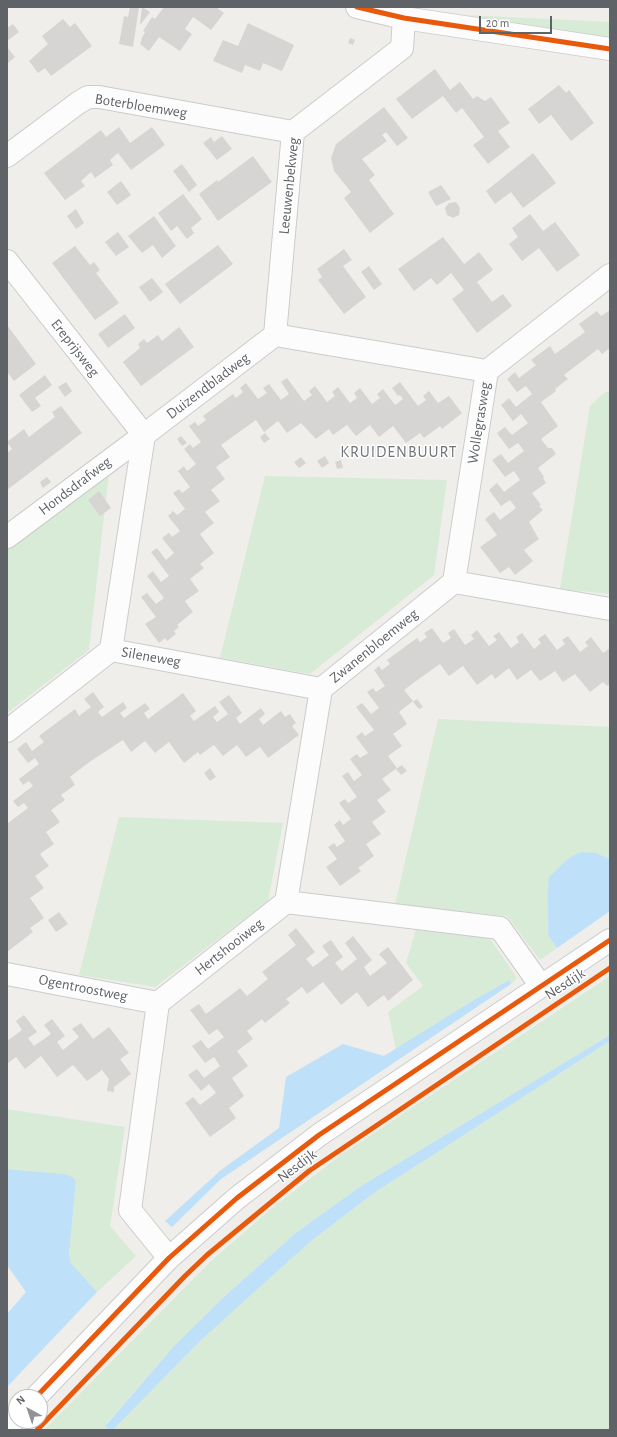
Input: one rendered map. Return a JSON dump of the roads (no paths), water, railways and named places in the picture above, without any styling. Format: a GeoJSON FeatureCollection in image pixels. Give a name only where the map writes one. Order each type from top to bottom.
{"type":"FeatureCollection","features":[{"type":"Feature","properties":{"kind":"street"},"geometry":{"type":"LineString","coordinates":[[357,7],[404,18],[610,49]]}},
{"type":"Feature","properties":{"kind":"street","name":"Leeuwenbekweg"},"geometry":{"type":"LineString","coordinates":[[275,335],[293,132],[402,48],[404,18]]}},
{"type":"Feature","properties":{"kind":"street","name":"Boterbloemweg"},"geometry":{"type":"LineString","coordinates":[[7,156],[88,97],[99,97],[293,132]]}},
{"type":"Feature","properties":{"kind":"street","name":"Ereprijsweg"},"geometry":{"type":"LineString","coordinates":[[7,261],[144,435]]}},
{"type":"Feature","properties":{"kind":"street","name":"Wollegrasweg"},"geometry":{"type":"LineString","coordinates":[[454,582],[487,371],[610,275]]}},
{"type":"Feature","properties":{"kind":"street"},"geometry":{"type":"LineString","coordinates":[[275,335],[487,371]]}},
{"type":"Feature","properties":{"kind":"street","name":"Duizendbladweg"},"geometry":{"type":"LineString","coordinates":[[144,435],[275,335]]}},
{"type":"Feature","properties":{"kind":"street"},"geometry":{"type":"LineString","coordinates":[[111,650],[144,435]]}},
{"type":"Feature","properties":{"kind":"street","name":"Hondsdrafweg"},"geometry":{"type":"LineString","coordinates":[[7,537],[144,435]]}},
{"type":"Feature","properties":{"kind":"street"},"geometry":{"type":"LineString","coordinates":[[454,582],[610,609]]}},
{"type":"Feature","properties":{"kind":"street","name":"Zwanenbloemweg"},"geometry":{"type":"LineString","coordinates":[[286,902],[322,689],[454,582]]}},
{"type":"Feature","properties":{"kind":"street","name":"Sileneweg"},"geometry":{"type":"LineString","coordinates":[[7,731],[111,650],[322,689]]}},
{"type":"Feature","properties":{"kind":"street"},"geometry":{"type":"LineString","coordinates":[[286,902],[500,928],[541,986]]}},
{"type":"Feature","properties":{"kind":"street","name":"Hertshooiweg"},"geometry":{"type":"LineString","coordinates":[[158,1003],[286,902]]}},
{"type":"Feature","properties":{"kind":"street","name":"Nesdijk"},"geometry":{"type":"LineString","coordinates":[[44,1389],[169,1258],[237,1198],[301,1148],[610,940]]}},
{"type":"Feature","properties":{"kind":"street","name":"Ogentroostweg"},"geometry":{"type":"LineString","coordinates":[[7,974],[158,1003]]}},
{"type":"Feature","properties":{"kind":"street"},"geometry":{"type":"LineString","coordinates":[[158,1003],[130,1210],[169,1258]]}},
{"type":"Feature","properties":{"kind":"water"},"geometry":{"type":"Polygon","coordinates":[[[582,852],[596,853],[610,859],[610,911],[557,948],[548,935],[549,877],[570,857],[582,852]]]}},
{"type":"Feature","properties":{"kind":"water"},"geometry":{"type":"Polygon","coordinates":[[[509,980],[511,984],[221,1179],[172,1227],[165,1221],[221,1170],[279,1128],[286,1077],[343,1044],[384,1056],[472,1001],[509,980]]]}},
{"type":"Feature","properties":{"kind":"water"},"geometry":{"type":"Polygon","coordinates":[[[610,1035],[610,1041],[374,1193],[311,1241],[199,1342],[113,1430],[109,1430],[105,1426],[175,1345],[227,1294],[297,1232],[361,1186],[610,1035]]]}},
{"type":"Feature","properties":{"kind":"water"},"geometry":{"type":"Polygon","coordinates":[[[7,1169],[64,1174],[72,1177],[76,1181],[69,1254],[71,1263],[97,1292],[7,1387],[7,1314],[26,1292],[7,1265],[7,1169]]]}},
{"type":"Feature","properties":{"kind":"district","name":"KRUIDENBUURT"},"geometry":{"type":"Point","coordinates":[399,452]}}]}
